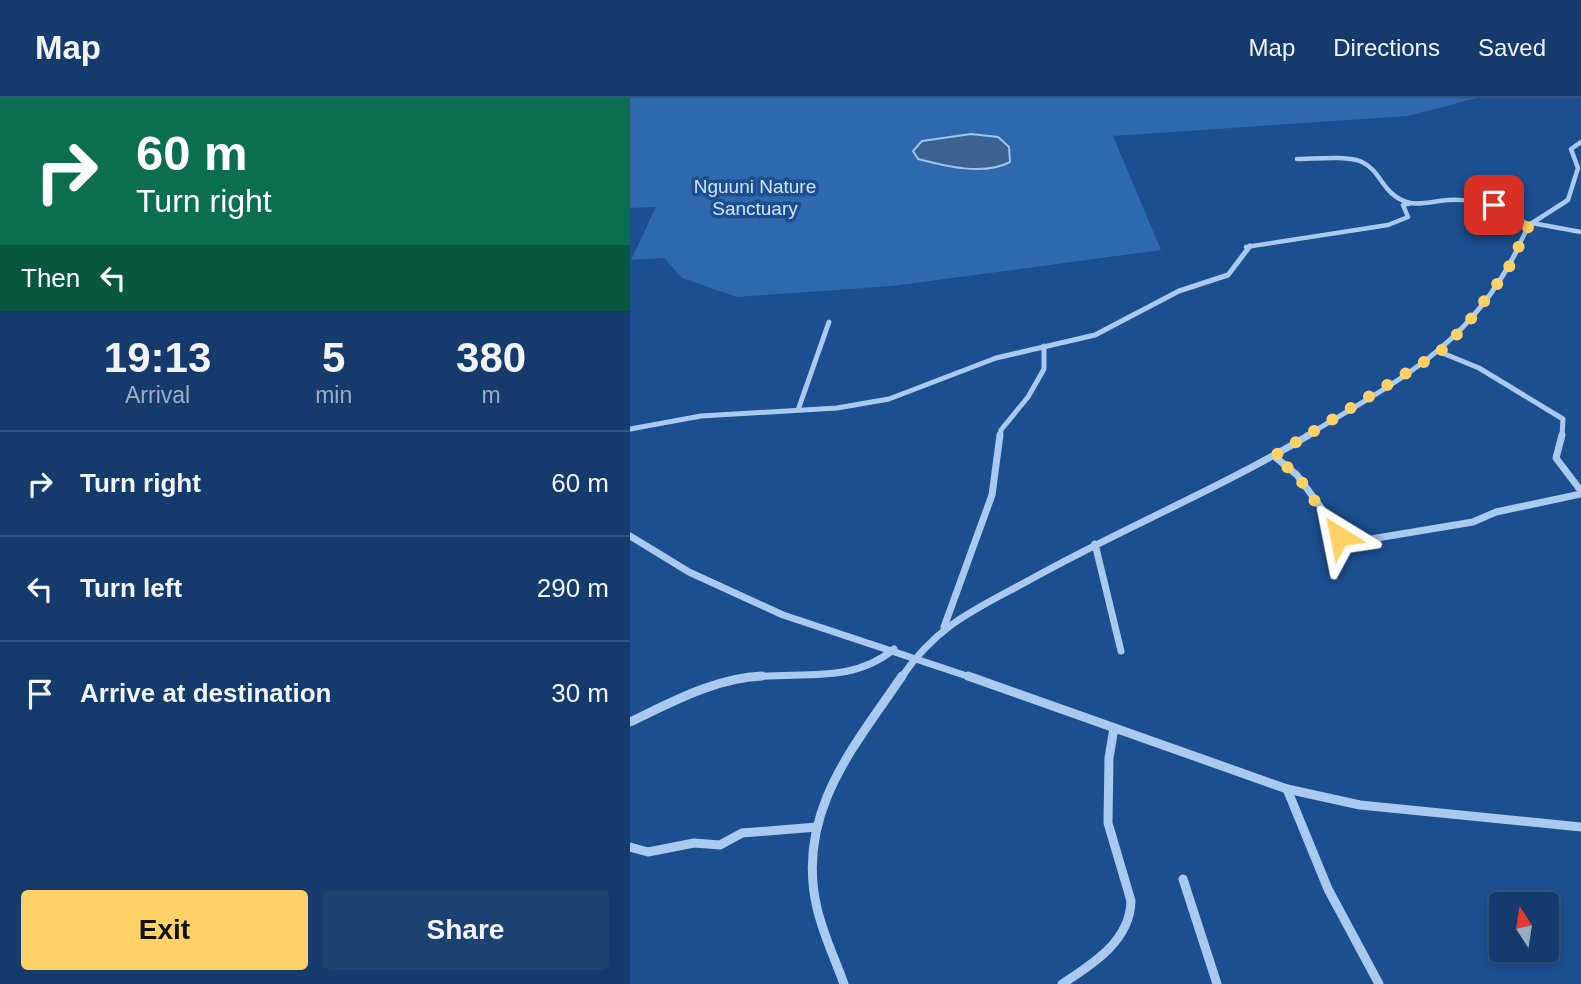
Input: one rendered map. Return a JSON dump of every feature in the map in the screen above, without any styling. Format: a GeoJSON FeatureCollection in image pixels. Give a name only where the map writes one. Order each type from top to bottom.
{"type":"FeatureCollection","features":[{"type":"Feature","properties":{"kind":"street"},"geometry":{"type":"LineString","coordinates":[[844,984],[817,908],[811,856],[817,827],[822,804],[844,761],[915,657],[943,627],[1095,544],[1274,456],[1440,352],[1467,324],[1507,271],[1530,224],[1568,201],[1577,168],[1571,149],[1581,142]]}},
{"type":"Feature","properties":{"kind":"street"},"geometry":{"type":"LineString","coordinates":[[1297,159],[1363,161],[1385,192],[1411,203]]}},
{"type":"Feature","properties":{"kind":"street"},"geometry":{"type":"LineString","coordinates":[[630,429],[701,416],[837,408],[889,399],[996,358],[1095,335],[1179,291],[1228,275],[1247,246],[1388,225],[1408,217],[1404,205],[1411,203],[1459,200],[1499,206],[1530,224],[1581,232]]}},
{"type":"Feature","properties":{"kind":"street"},"geometry":{"type":"LineString","coordinates":[[798,410],[802,386],[823,346],[829,322]]}},
{"type":"Feature","properties":{"kind":"street"},"geometry":{"type":"LineString","coordinates":[[943,627],[992,495],[1001,430],[1028,397],[1044,369],[1044,346]]}},
{"type":"Feature","properties":{"kind":"street"},"geometry":{"type":"LineString","coordinates":[[1274,456],[1297,475],[1347,543],[1473,522],[1496,512],[1581,493],[1555,454],[1564,430],[1563,419],[1479,368],[1440,352]]}},
{"type":"Feature","properties":{"kind":"street"},"geometry":{"type":"LineString","coordinates":[[630,536],[689,572],[783,615],[894,649],[1287,789],[1360,805],[1581,827]]}},
{"type":"Feature","properties":{"kind":"street"},"geometry":{"type":"LineString","coordinates":[[1095,544],[1121,651]]}},
{"type":"Feature","properties":{"kind":"street"},"geometry":{"type":"LineString","coordinates":[[630,722],[688,695],[727,681],[755,676],[839,673],[879,663],[894,649]]}},
{"type":"Feature","properties":{"kind":"street"},"geometry":{"type":"LineString","coordinates":[[1062,984],[1105,953],[1132,915],[1131,901],[1108,823],[1109,758],[1114,728]]}},
{"type":"Feature","properties":{"kind":"street"},"geometry":{"type":"LineString","coordinates":[[1287,789],[1309,845],[1354,942],[1379,984]]}},
{"type":"Feature","properties":{"kind":"street"},"geometry":{"type":"LineString","coordinates":[[630,847],[648,852],[694,843],[719,845],[732,842],[742,833],[817,827]]}},
{"type":"Feature","properties":{"kind":"street"},"geometry":{"type":"LineString","coordinates":[[1183,879],[1217,984]]}},
{"type":"Feature","properties":{"kind":"green space","name":"Nguuni Nature Sanctuary"},"geometry":{"type":"Polygon","coordinates":[[[630,98],[1477,98],[1408,116],[1113,136],[1161,250],[892,286],[737,297],[682,278],[664,258],[631,260],[656,207],[630,208],[630,98]]]}},
{"type":"Feature","properties":{"kind":"shaded area"},"geometry":{"type":"Polygon","coordinates":[[[971,134],[998,137],[1009,147],[1010,162],[988,168],[964,168],[918,159],[913,151],[922,141],[971,134]]]}},
{"type":"Feature","properties":{"kind":"route"},"geometry":{"type":"LineString","coordinates":[[1339,536],[1297,475],[1274,456],[1422,366],[1450,343],[1467,324],[1507,271],[1529,225],[1503,207],[1494,205]]}}]}
